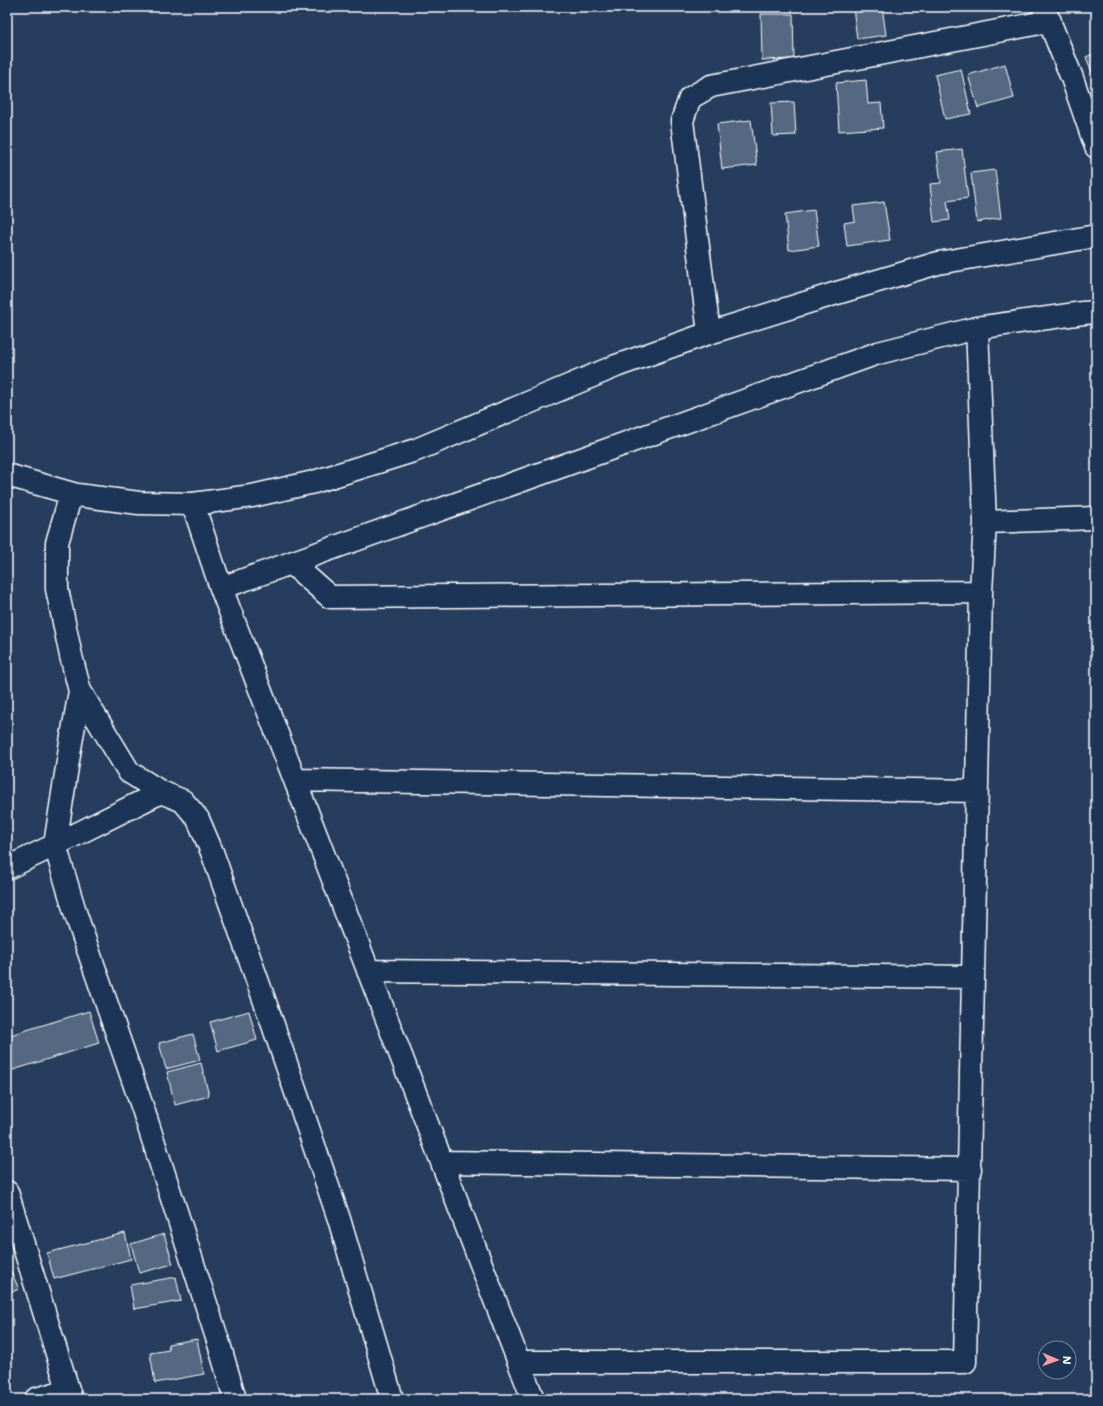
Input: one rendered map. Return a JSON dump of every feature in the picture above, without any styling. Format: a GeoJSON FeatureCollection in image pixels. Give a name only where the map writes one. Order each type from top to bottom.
{"type":"FeatureCollection","features":[{"type":"Feature","properties":{"kind":"street"},"geometry":{"type":"LineString","coordinates":[[709,333],[682,121],[690,98],[711,86],[1047,14],[1072,78],[1096,147]]}},
{"type":"Feature","properties":{"kind":"street"},"geometry":{"type":"LineString","coordinates":[[7,475],[77,496],[139,503],[193,504],[252,496],[314,482],[416,450],[616,366],[709,333],[938,263],[1096,236]]}},
{"type":"Feature","properties":{"kind":"street"},"geometry":{"type":"LineString","coordinates":[[221,588],[878,353],[977,328],[1096,312]]}},
{"type":"Feature","properties":{"kind":"street"},"geometry":{"type":"LineString","coordinates":[[519,1362],[965,1362],[981,592],[985,522],[977,328]]}},
{"type":"Feature","properties":{"kind":"street"},"geometry":{"type":"LineString","coordinates":[[71,494],[57,544],[57,589],[80,691],[129,772],[161,792],[183,801],[198,820],[212,852],[339,1219],[392,1399]]}},
{"type":"Feature","properties":{"kind":"street"},"geometry":{"type":"LineString","coordinates":[[193,504],[221,588],[533,1399]]}},
{"type":"Feature","properties":{"kind":"street"},"geometry":{"type":"LineString","coordinates":[[985,522],[1096,518]]}},
{"type":"Feature","properties":{"kind":"street"},"geometry":{"type":"LineString","coordinates":[[290,563],[330,597],[981,592]]}},
{"type":"Feature","properties":{"kind":"street"},"geometry":{"type":"LineString","coordinates":[[80,691],[55,845],[76,915],[143,1109],[219,1344],[235,1399]]}},
{"type":"Feature","properties":{"kind":"street"},"geometry":{"type":"LineString","coordinates":[[295,780],[977,791]]}},
{"type":"Feature","properties":{"kind":"street"},"geometry":{"type":"LineString","coordinates":[[7,868],[161,792]]}},
{"type":"Feature","properties":{"kind":"street"},"geometry":{"type":"LineString","coordinates":[[368,971],[973,977]]}},
{"type":"Feature","properties":{"kind":"street"},"geometry":{"type":"LineString","coordinates":[[442,1162],[970,1169]]}},
{"type":"Feature","properties":{"kind":"street"},"geometry":{"type":"LineString","coordinates":[[7,1192],[70,1394],[36,1399]]}},
{"type":"Feature","properties":{"kind":"building"},"geometry":{"type":"Polygon","coordinates":[[[853,7],[882,7],[886,35],[857,39],[853,7]]]}},
{"type":"Feature","properties":{"kind":"building"},"geometry":{"type":"Polygon","coordinates":[[[761,14],[793,14],[794,59],[762,60],[761,14]]]}},
{"type":"Feature","properties":{"kind":"building"},"geometry":{"type":"Polygon","coordinates":[[[1096,53],[1096,82],[1086,57],[1096,53]]]}},
{"type":"Feature","properties":{"kind":"building"},"geometry":{"type":"Polygon","coordinates":[[[1005,64],[1014,98],[978,108],[968,75],[1005,64]]]}},
{"type":"Feature","properties":{"kind":"building"},"geometry":{"type":"Polygon","coordinates":[[[961,69],[971,114],[945,119],[935,75],[961,69]]]}},
{"type":"Feature","properties":{"kind":"building"},"geometry":{"type":"Polygon","coordinates":[[[866,80],[868,104],[881,103],[883,128],[839,131],[836,83],[866,80]]]}},
{"type":"Feature","properties":{"kind":"building"},"geometry":{"type":"Polygon","coordinates":[[[794,102],[796,135],[773,136],[771,103],[794,102]]]}},
{"type":"Feature","properties":{"kind":"building"},"geometry":{"type":"Polygon","coordinates":[[[751,120],[757,165],[722,169],[717,124],[751,120]]]}},
{"type":"Feature","properties":{"kind":"building"},"geometry":{"type":"Polygon","coordinates":[[[962,149],[968,198],[947,201],[950,220],[934,222],[930,184],[941,183],[937,152],[962,149]]]}},
{"type":"Feature","properties":{"kind":"building"},"geometry":{"type":"Polygon","coordinates":[[[995,170],[1001,218],[977,222],[971,173],[995,170]]]}},
{"type":"Feature","properties":{"kind":"building"},"geometry":{"type":"Polygon","coordinates":[[[884,202],[890,240],[847,246],[844,223],[855,221],[853,206],[884,202]]]}},
{"type":"Feature","properties":{"kind":"building"},"geometry":{"type":"Polygon","coordinates":[[[814,210],[819,246],[789,250],[785,214],[814,210]]]}},
{"type":"Feature","properties":{"kind":"building"},"geometry":{"type":"Polygon","coordinates":[[[89,1011],[99,1043],[7,1072],[7,1036],[89,1011]]]}},
{"type":"Feature","properties":{"kind":"building"},"geometry":{"type":"Polygon","coordinates":[[[249,1011],[257,1040],[218,1051],[210,1022],[249,1011]]]}},
{"type":"Feature","properties":{"kind":"building"},"geometry":{"type":"Polygon","coordinates":[[[193,1034],[200,1060],[166,1069],[159,1043],[193,1034]]]}},
{"type":"Feature","properties":{"kind":"building"},"geometry":{"type":"Polygon","coordinates":[[[201,1063],[209,1096],[175,1105],[167,1072],[201,1063]]]}},
{"type":"Feature","properties":{"kind":"building"},"geometry":{"type":"Polygon","coordinates":[[[125,1233],[131,1259],[54,1279],[47,1253],[125,1233]]]}},
{"type":"Feature","properties":{"kind":"building"},"geometry":{"type":"Polygon","coordinates":[[[164,1234],[173,1264],[139,1273],[131,1244],[164,1234]]]}},
{"type":"Feature","properties":{"kind":"building"},"geometry":{"type":"Polygon","coordinates":[[[7,1263],[19,1289],[7,1294],[7,1263]]]}},
{"type":"Feature","properties":{"kind":"building"},"geometry":{"type":"Polygon","coordinates":[[[176,1277],[181,1301],[134,1309],[130,1285],[176,1277]]]}},
{"type":"Feature","properties":{"kind":"building"},"geometry":{"type":"Polygon","coordinates":[[[197,1339],[204,1374],[155,1383],[150,1353],[169,1350],[168,1344],[197,1339]]]}}]}
